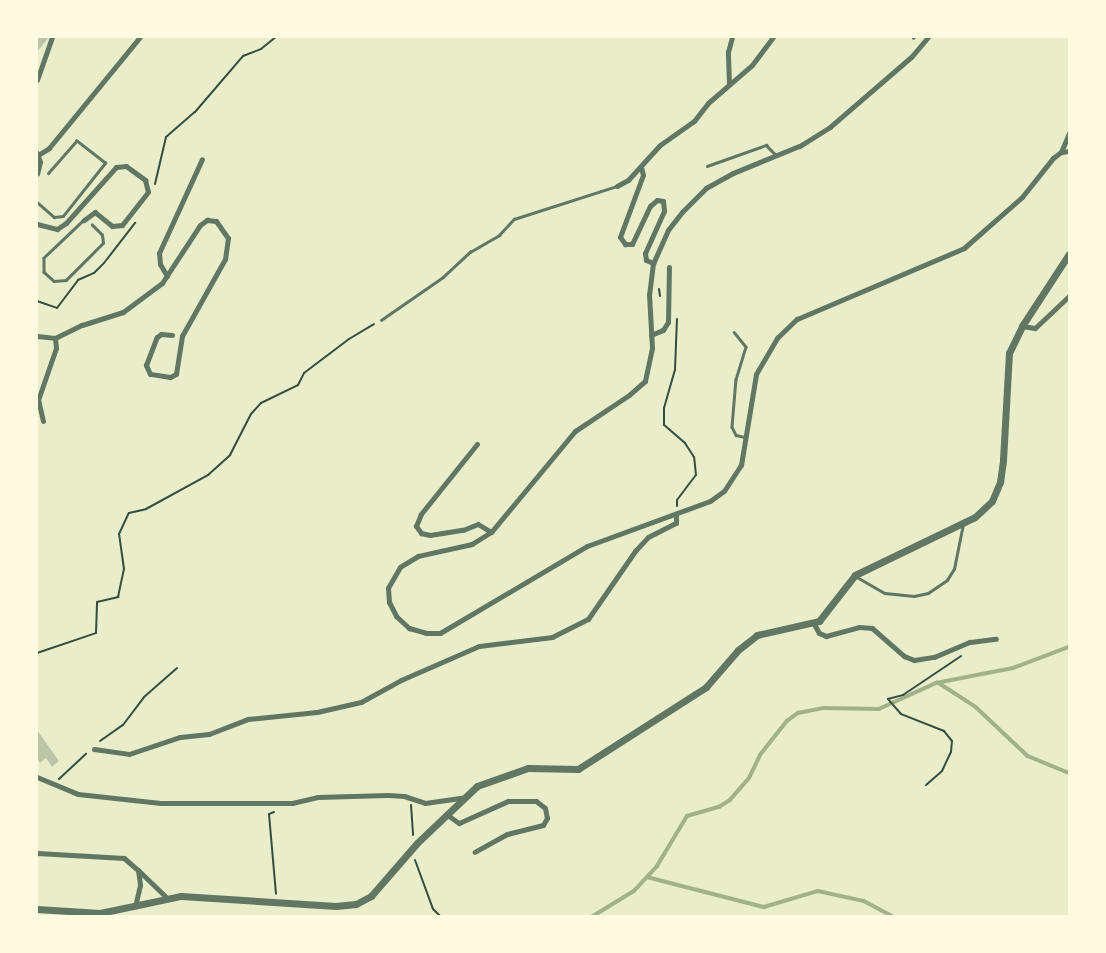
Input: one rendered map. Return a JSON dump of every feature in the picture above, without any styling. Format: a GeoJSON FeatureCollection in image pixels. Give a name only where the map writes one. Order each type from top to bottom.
{"type":"FeatureCollection","features":[{"type":"Feature","properties":{"kind":"street"},"geometry":{"type":"LineString","coordinates":[[37,80],[52,37]]}},
{"type":"Feature","properties":{"kind":"street"},"geometry":{"type":"LineString","coordinates":[[37,174],[40,167],[37,154],[49,148],[140,37]]}},
{"type":"Feature","properties":{"kind":"street"},"geometry":{"type":"LineString","coordinates":[[729,84],[728,52],[732,37]]}},
{"type":"Feature","properties":{"kind":"street"},"geometry":{"type":"LineString","coordinates":[[617,186],[641,167],[660,145],[694,121],[729,84],[752,65],[774,37]]}},
{"type":"Feature","properties":{"kind":"street"},"geometry":{"type":"LineString","coordinates":[[928,37],[911,57],[830,127],[799,146],[733,173],[706,188],[668,230],[653,263],[649,294],[651,364],[645,381],[629,396],[575,431],[491,532],[461,548],[407,560],[392,576],[388,593],[396,616],[409,628],[426,633],[440,633],[520,583],[587,546],[710,501],[731,484],[741,465],[750,402],[763,358],[777,338],[797,319],[964,248],[1022,197],[1061,152],[1069,133]]}},
{"type":"Feature","properties":{"kind":"street"},"geometry":{"type":"LineString","coordinates":[[1061,152],[1069,151]]}},
{"type":"Feature","properties":{"kind":"street"},"geometry":{"type":"LineString","coordinates":[[167,276],[162,269],[159,253],[202,159]]}},
{"type":"Feature","properties":{"kind":"street"},"geometry":{"type":"LineString","coordinates":[[37,224],[57,229],[66,223],[112,171],[120,166],[145,180],[149,188],[122,225],[112,226],[95,212],[84,220]]}},
{"type":"Feature","properties":{"kind":"street"},"geometry":{"type":"LineString","coordinates":[[641,167],[643,175],[620,237],[625,244],[632,244],[650,206],[657,200],[663,201],[664,211],[645,253],[646,260],[653,263]]}},
{"type":"Feature","properties":{"kind":"street"},"geometry":{"type":"LineString","coordinates":[[37,336],[55,338],[82,325],[123,312],[158,287],[200,225],[207,220],[220,223],[228,238],[225,259],[182,336],[176,374],[170,377],[150,374],[146,366],[156,337],[161,334],[172,335]]}},
{"type":"Feature","properties":{"kind":"street"},"geometry":{"type":"LineString","coordinates":[[37,909],[100,913],[167,898],[194,895],[336,906],[356,904],[371,896],[411,849],[477,786],[528,768],[578,769],[706,687],[738,650],[757,635],[814,624],[824,617],[855,575],[883,559],[963,524],[985,510],[1000,482],[1007,408],[1007,362],[1022,326],[1069,254]]}},
{"type":"Feature","properties":{"kind":"street"},"geometry":{"type":"LineString","coordinates":[[651,335],[663,330],[669,315],[669,267]]}},
{"type":"Feature","properties":{"kind":"street"},"geometry":{"type":"LineString","coordinates":[[1022,326],[1035,328],[1069,296]]}},
{"type":"Feature","properties":{"kind":"street"},"geometry":{"type":"LineString","coordinates":[[43,421],[38,400],[56,348],[55,338]]}},
{"type":"Feature","properties":{"kind":"street"},"geometry":{"type":"LineString","coordinates":[[477,444],[421,514],[416,526],[421,533],[430,535],[463,530],[478,524],[491,532]]}},
{"type":"Feature","properties":{"kind":"street"},"geometry":{"type":"LineString","coordinates":[[94,749],[129,754],[180,737],[209,734],[248,719],[317,712],[361,702],[401,680],[479,646],[552,637],[588,619],[635,551],[648,537],[677,523],[676,514]]}},
{"type":"Feature","properties":{"kind":"street"},"geometry":{"type":"LineString","coordinates":[[814,624],[819,633],[826,636],[859,627],[872,628],[904,656],[914,660],[934,657],[970,642],[996,639]]}},
{"type":"Feature","properties":{"kind":"street"},"geometry":{"type":"LineString","coordinates":[[37,777],[78,794],[161,803],[286,803],[317,797],[410,797],[425,803],[462,798]]}},
{"type":"Feature","properties":{"kind":"street"},"geometry":{"type":"LineString","coordinates":[[446,814],[456,822],[464,822],[496,805],[521,800],[536,801],[547,812],[546,822],[539,828],[507,834],[475,852]]}},
{"type":"Feature","properties":{"kind":"street"},"geometry":{"type":"LineString","coordinates":[[37,853],[110,855],[124,858],[167,898]]}},
{"type":"Feature","properties":{"kind":"street"},"geometry":{"type":"LineString","coordinates":[[135,906],[140,885],[138,870]]}},
{"type":"Feature","properties":{"kind":"lane"},"geometry":{"type":"LineString","coordinates":[[37,202],[58,218],[86,189],[105,163],[82,142],[74,142],[49,173]]}},
{"type":"Feature","properties":{"kind":"lane"},"geometry":{"type":"LineString","coordinates":[[707,166],[766,145],[777,156]]}},
{"type":"Feature","properties":{"kind":"lane"},"geometry":{"type":"LineString","coordinates":[[381,320],[443,277],[470,251],[499,235],[521,215],[617,186]]}},
{"type":"Feature","properties":{"kind":"lane"},"geometry":{"type":"LineString","coordinates":[[86,189],[91,194]]}},
{"type":"Feature","properties":{"kind":"lane"},"geometry":{"type":"LineString","coordinates":[[84,220],[44,258],[44,272],[54,281],[66,280],[103,243],[102,235],[92,225]]}},
{"type":"Feature","properties":{"kind":"lane"},"geometry":{"type":"LineString","coordinates":[[734,332],[746,347],[736,379],[732,428],[736,435],[745,437]]}},
{"type":"Feature","properties":{"kind":"lane"},"geometry":{"type":"LineString","coordinates":[[855,575],[885,593],[914,596],[928,593],[947,580],[954,569],[963,524]]}},
{"type":"Feature","properties":{"kind":"path"},"geometry":{"type":"LineString","coordinates":[[150,194],[160,172],[166,137],[195,112],[243,56],[261,49],[276,37]]}},
{"type":"Feature","properties":{"kind":"path"},"geometry":{"type":"LineString","coordinates":[[37,301],[57,308],[78,280],[104,263],[140,214]]}},
{"type":"Feature","properties":{"kind":"path"},"geometry":{"type":"LineString","coordinates":[[659,289],[660,300]]}},
{"type":"Feature","properties":{"kind":"path"},"geometry":{"type":"LineString","coordinates":[[669,315],[677,319],[675,370],[664,408],[664,425],[685,443],[694,457],[696,475],[677,500],[676,514]]}},
{"type":"Feature","properties":{"kind":"path"},"geometry":{"type":"LineString","coordinates":[[37,653],[96,632],[97,602],[118,597],[124,569],[119,534],[129,513],[146,509],[208,475],[230,455],[251,414],[261,403],[298,386],[304,373],[349,338],[381,320]]}},
{"type":"Feature","properties":{"kind":"path"},"geometry":{"type":"LineString","coordinates":[[926,785],[942,771],[951,752],[952,741],[944,731],[901,715],[888,699],[902,695],[955,660],[970,648],[970,642]]}},
{"type":"Feature","properties":{"kind":"path"},"geometry":{"type":"LineString","coordinates":[[66,772],[94,749],[101,739],[134,715],[144,697],[177,668]]}},
{"type":"Feature","properties":{"kind":"path"},"geometry":{"type":"LineString","coordinates":[[410,797],[414,840],[417,843]]}},
{"type":"Feature","properties":{"kind":"path"},"geometry":{"type":"LineString","coordinates":[[276,901],[270,814],[286,803]]}},
{"type":"Feature","properties":{"kind":"path"},"geometry":{"type":"LineString","coordinates":[[411,849],[433,909],[440,916]]}},
{"type":"Feature","properties":{"kind":"building"},"geometry":{"type":"Polygon","coordinates":[[[37,37],[49,37],[37,52],[37,37]]]}},
{"type":"Feature","properties":{"kind":"building"},"geometry":{"type":"Polygon","coordinates":[[[37,730],[59,761],[52,767],[46,758],[40,763],[37,758],[37,730]]]}},
{"type":"Feature","properties":{"kind":"waterway"},"geometry":{"type":"LineString","coordinates":[[593,916],[634,891],[657,866],[687,816],[719,807],[730,800],[749,778],[760,755],[787,721],[798,713],[823,708],[879,709],[936,683],[1013,668],[1069,647]]}},
{"type":"Feature","properties":{"kind":"waterway"},"geometry":{"type":"LineString","coordinates":[[939,683],[976,707],[1028,756],[1069,773]]}},
{"type":"Feature","properties":{"kind":"waterway"},"geometry":{"type":"LineString","coordinates":[[647,877],[764,907],[818,891],[864,901],[892,916]]}}]}
